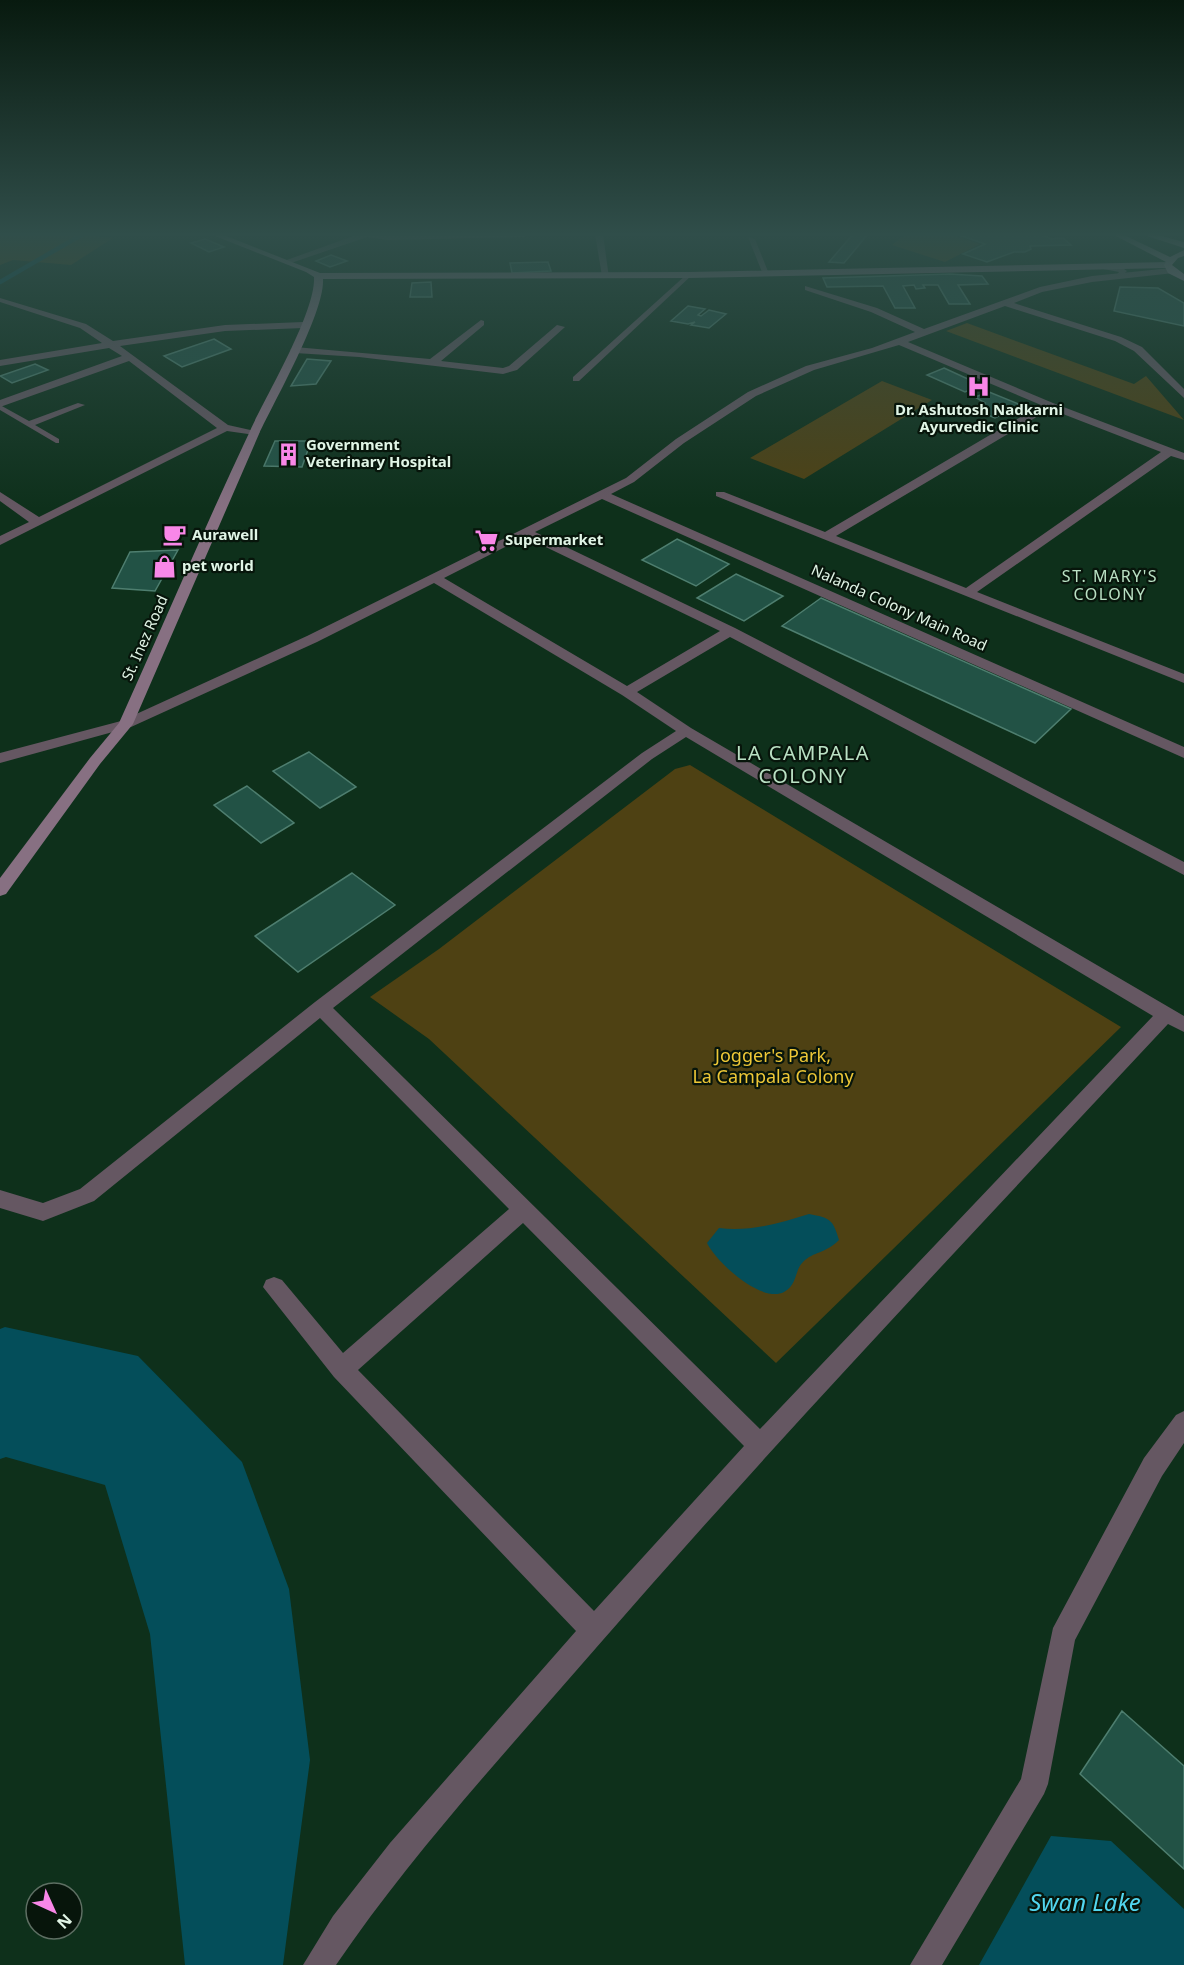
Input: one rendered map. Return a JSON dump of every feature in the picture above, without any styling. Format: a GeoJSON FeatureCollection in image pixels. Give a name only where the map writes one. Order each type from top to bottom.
{"type":"FeatureCollection","features":[{"type":"Feature","properties":{"kind":"main road","name":"St. Inez Road"},"geometry":{"type":"LineString","coordinates":[[0,890],[95,761],[126,724],[255,432],[295,350],[303,326]]}},
{"type":"Feature","properties":{"kind":"street"},"geometry":{"type":"LineString","coordinates":[[82,326],[112,344],[225,428],[255,432]]}},
{"type":"Feature","properties":{"kind":"street"},"geometry":{"type":"LineString","coordinates":[[0,363],[225,328],[303,326]]}},
{"type":"Feature","properties":{"kind":"street"},"geometry":{"type":"LineString","coordinates":[[433,362],[479,326]]}},
{"type":"Feature","properties":{"kind":"street"},"geometry":{"type":"LineString","coordinates":[[908,326],[922,332]]}},
{"type":"Feature","properties":{"kind":"street"},"geometry":{"type":"LineString","coordinates":[[0,758],[126,724],[312,639],[630,480],[680,441],[752,394],[810,368],[876,350],[939,326]]}},
{"type":"Feature","properties":{"kind":"street"},"geometry":{"type":"LineString","coordinates":[[1077,326],[1118,339],[1138,349],[1184,395]]}},
{"type":"Feature","properties":{"kind":"street"},"geometry":{"type":"LineString","coordinates":[[295,350],[508,370],[560,327]]}},
{"type":"Feature","properties":{"kind":"street"},"geometry":{"type":"LineString","coordinates":[[898,341],[1049,405],[1184,457]]}},
{"type":"Feature","properties":{"kind":"street"},"geometry":{"type":"LineString","coordinates":[[0,406],[130,357]]}},
{"type":"Feature","properties":{"kind":"street"},"geometry":{"type":"LineString","coordinates":[[825,537],[1049,405]]}},
{"type":"Feature","properties":{"kind":"street"},"geometry":{"type":"LineString","coordinates":[[0,541],[225,428]]}},
{"type":"Feature","properties":{"kind":"street"},"geometry":{"type":"LineString","coordinates":[[967,593],[1169,452]]}},
{"type":"Feature","properties":{"kind":"street","name":"Nalanda Colony Main Road"},"geometry":{"type":"LineString","coordinates":[[601,494],[1184,753]]}},
{"type":"Feature","properties":{"kind":"street"},"geometry":{"type":"LineString","coordinates":[[720,494],[1184,679]]}},
{"type":"Feature","properties":{"kind":"street"},"geometry":{"type":"LineString","coordinates":[[0,496],[38,522]]}},
{"type":"Feature","properties":{"kind":"street"},"geometry":{"type":"LineString","coordinates":[[524,532],[730,630],[1184,869]]}},
{"type":"Feature","properties":{"kind":"street"},"geometry":{"type":"LineString","coordinates":[[318,1965],[398,1857],[594,1630],[760,1447],[1175,1019],[686,731],[627,692],[434,578]]}},
{"type":"Feature","properties":{"kind":"street"},"geometry":{"type":"LineString","coordinates":[[627,692],[730,630]]}},
{"type":"Feature","properties":{"kind":"street"},"geometry":{"type":"LineString","coordinates":[[0,1199],[43,1212],[87,1195],[321,1007],[646,756],[686,731]]}},
{"type":"Feature","properties":{"kind":"street"},"geometry":{"type":"LineString","coordinates":[[321,1007],[760,1447]]}},
{"type":"Feature","properties":{"kind":"street"},"geometry":{"type":"LineString","coordinates":[[342,1369],[522,1210]]}},
{"type":"Feature","properties":{"kind":"street"},"geometry":{"type":"LineString","coordinates":[[274,1287],[342,1369],[594,1630]]}},
{"type":"Feature","properties":{"kind":"street"},"geometry":{"type":"LineString","coordinates":[[925,1965],[1034,1784],[1062,1637],[1153,1467],[1180,1435]]}},
{"type":"Feature","properties":{"kind":"lane"},"geometry":{"type":"LineString","coordinates":[[576,379],[634,326]]}},
{"type":"Feature","properties":{"kind":"lane"},"geometry":{"type":"LineString","coordinates":[[28,424],[81,405]]}},
{"type":"Feature","properties":{"kind":"lane"},"geometry":{"type":"LineString","coordinates":[[0,406],[56,441]]}},
{"type":"Feature","properties":{"kind":"green space"},"geometry":{"type":"Polygon","coordinates":[[[960,326],[974,326],[1134,384],[1146,376],[1184,420],[946,331],[960,326]]]}},
{"type":"Feature","properties":{"kind":"green space"},"geometry":{"type":"Polygon","coordinates":[[[882,381],[932,400],[804,479],[750,458],[882,381]]]}},
{"type":"Feature","properties":{"kind":"green space","name":"Jogger's Park, La Campala Colony"},"geometry":{"type":"Polygon","coordinates":[[[690,765],[1121,1027],[776,1363],[429,1039],[370,997],[439,949],[675,769],[690,765]]]}},
{"type":"Feature","properties":{"kind":"water"},"geometry":{"type":"Polygon","coordinates":[[[809,1214],[830,1221],[839,1240],[803,1262],[792,1285],[784,1292],[775,1294],[752,1287],[730,1270],[707,1243],[719,1228],[753,1228],[809,1214]]]}},
{"type":"Feature","properties":{"kind":"water"},"geometry":{"type":"Polygon","coordinates":[[[5,1327],[138,1356],[242,1462],[289,1589],[310,1760],[283,1965],[185,1965],[150,1634],[105,1485],[6,1457],[0,1459],[0,1329],[5,1327]]]}},
{"type":"Feature","properties":{"kind":"water","name":"Swan Lake"},"geometry":{"type":"Polygon","coordinates":[[[1051,1836],[1111,1841],[1184,1909],[1184,1965],[979,1965],[1051,1836]]]}},
{"type":"Feature","properties":{"kind":"building"},"geometry":{"type":"Polygon","coordinates":[[[214,339],[231,349],[182,367],[164,356],[214,339]]]}},
{"type":"Feature","properties":{"kind":"building"},"geometry":{"type":"Polygon","coordinates":[[[307,359],[331,361],[316,384],[291,386],[307,359]]]}},
{"type":"Feature","properties":{"kind":"building"},"geometry":{"type":"Polygon","coordinates":[[[35,364],[48,370],[12,383],[0,376],[35,364]]]}},
{"type":"Feature","properties":{"kind":"building"},"geometry":{"type":"Polygon","coordinates":[[[944,368],[981,385],[965,392],[927,375],[944,368]]]}},
{"type":"Feature","properties":{"kind":"building"},"geometry":{"type":"Polygon","coordinates":[[[989,392],[1021,405],[995,418],[973,409],[985,403],[975,397],[989,392]]]}},
{"type":"Feature","properties":{"kind":"building","name":"Government Veterinary Hospital"},"geometry":{"type":"Polygon","coordinates":[[[275,441],[311,441],[302,467],[264,466],[275,441]]]}},
{"type":"Feature","properties":{"kind":"building"},"geometry":{"type":"Polygon","coordinates":[[[677,539],[729,564],[696,586],[642,560],[677,539]]]}},
{"type":"Feature","properties":{"kind":"building"},"geometry":{"type":"Polygon","coordinates":[[[178,550],[155,591],[112,588],[130,552],[178,550]]]}},
{"type":"Feature","properties":{"kind":"building"},"geometry":{"type":"Polygon","coordinates":[[[736,574],[783,596],[744,621],[697,598],[736,574]]]}},
{"type":"Feature","properties":{"kind":"building"},"geometry":{"type":"Polygon","coordinates":[[[821,598],[1071,709],[1035,743],[782,626],[821,598]]]}},
{"type":"Feature","properties":{"kind":"building"},"geometry":{"type":"Polygon","coordinates":[[[309,752],[356,787],[320,808],[273,771],[309,752]]]}},
{"type":"Feature","properties":{"kind":"building"},"geometry":{"type":"Polygon","coordinates":[[[247,786],[294,823],[261,843],[214,805],[247,786]]]}},
{"type":"Feature","properties":{"kind":"building"},"geometry":{"type":"Polygon","coordinates":[[[352,873],[395,905],[298,972],[255,936],[352,873]]]}},
{"type":"Feature","properties":{"kind":"building"},"geometry":{"type":"Polygon","coordinates":[[[1122,1711],[1184,1766],[1184,1869],[1080,1774],[1122,1711]]]}},
{"type":"Feature","properties":{"kind":"place","name":"Dr. Ashutosh Nadkarni Ayurvedic Clinic"},"geometry":{"type":"Point","coordinates":[979,386]}},
{"type":"Feature","properties":{"kind":"place","name":"Government Veterinary Hospital"},"geometry":{"type":"Point","coordinates":[288,454]}},
{"type":"Feature","properties":{"kind":"place","name":"Aurawell"},"geometry":{"type":"Point","coordinates":[174,535]}},
{"type":"Feature","properties":{"kind":"place","name":"Supermarket"},"geometry":{"type":"Point","coordinates":[487,540]}},
{"type":"Feature","properties":{"kind":"place","name":"pet world"},"geometry":{"type":"Point","coordinates":[164,566]}},
{"type":"Feature","properties":{"kind":"district","name":"ST. MARY'S COLONY"},"geometry":{"type":"Point","coordinates":[1110,585]}},
{"type":"Feature","properties":{"kind":"district","name":"LA CAMPALA COLONY"},"geometry":{"type":"Point","coordinates":[803,764]}}]}
